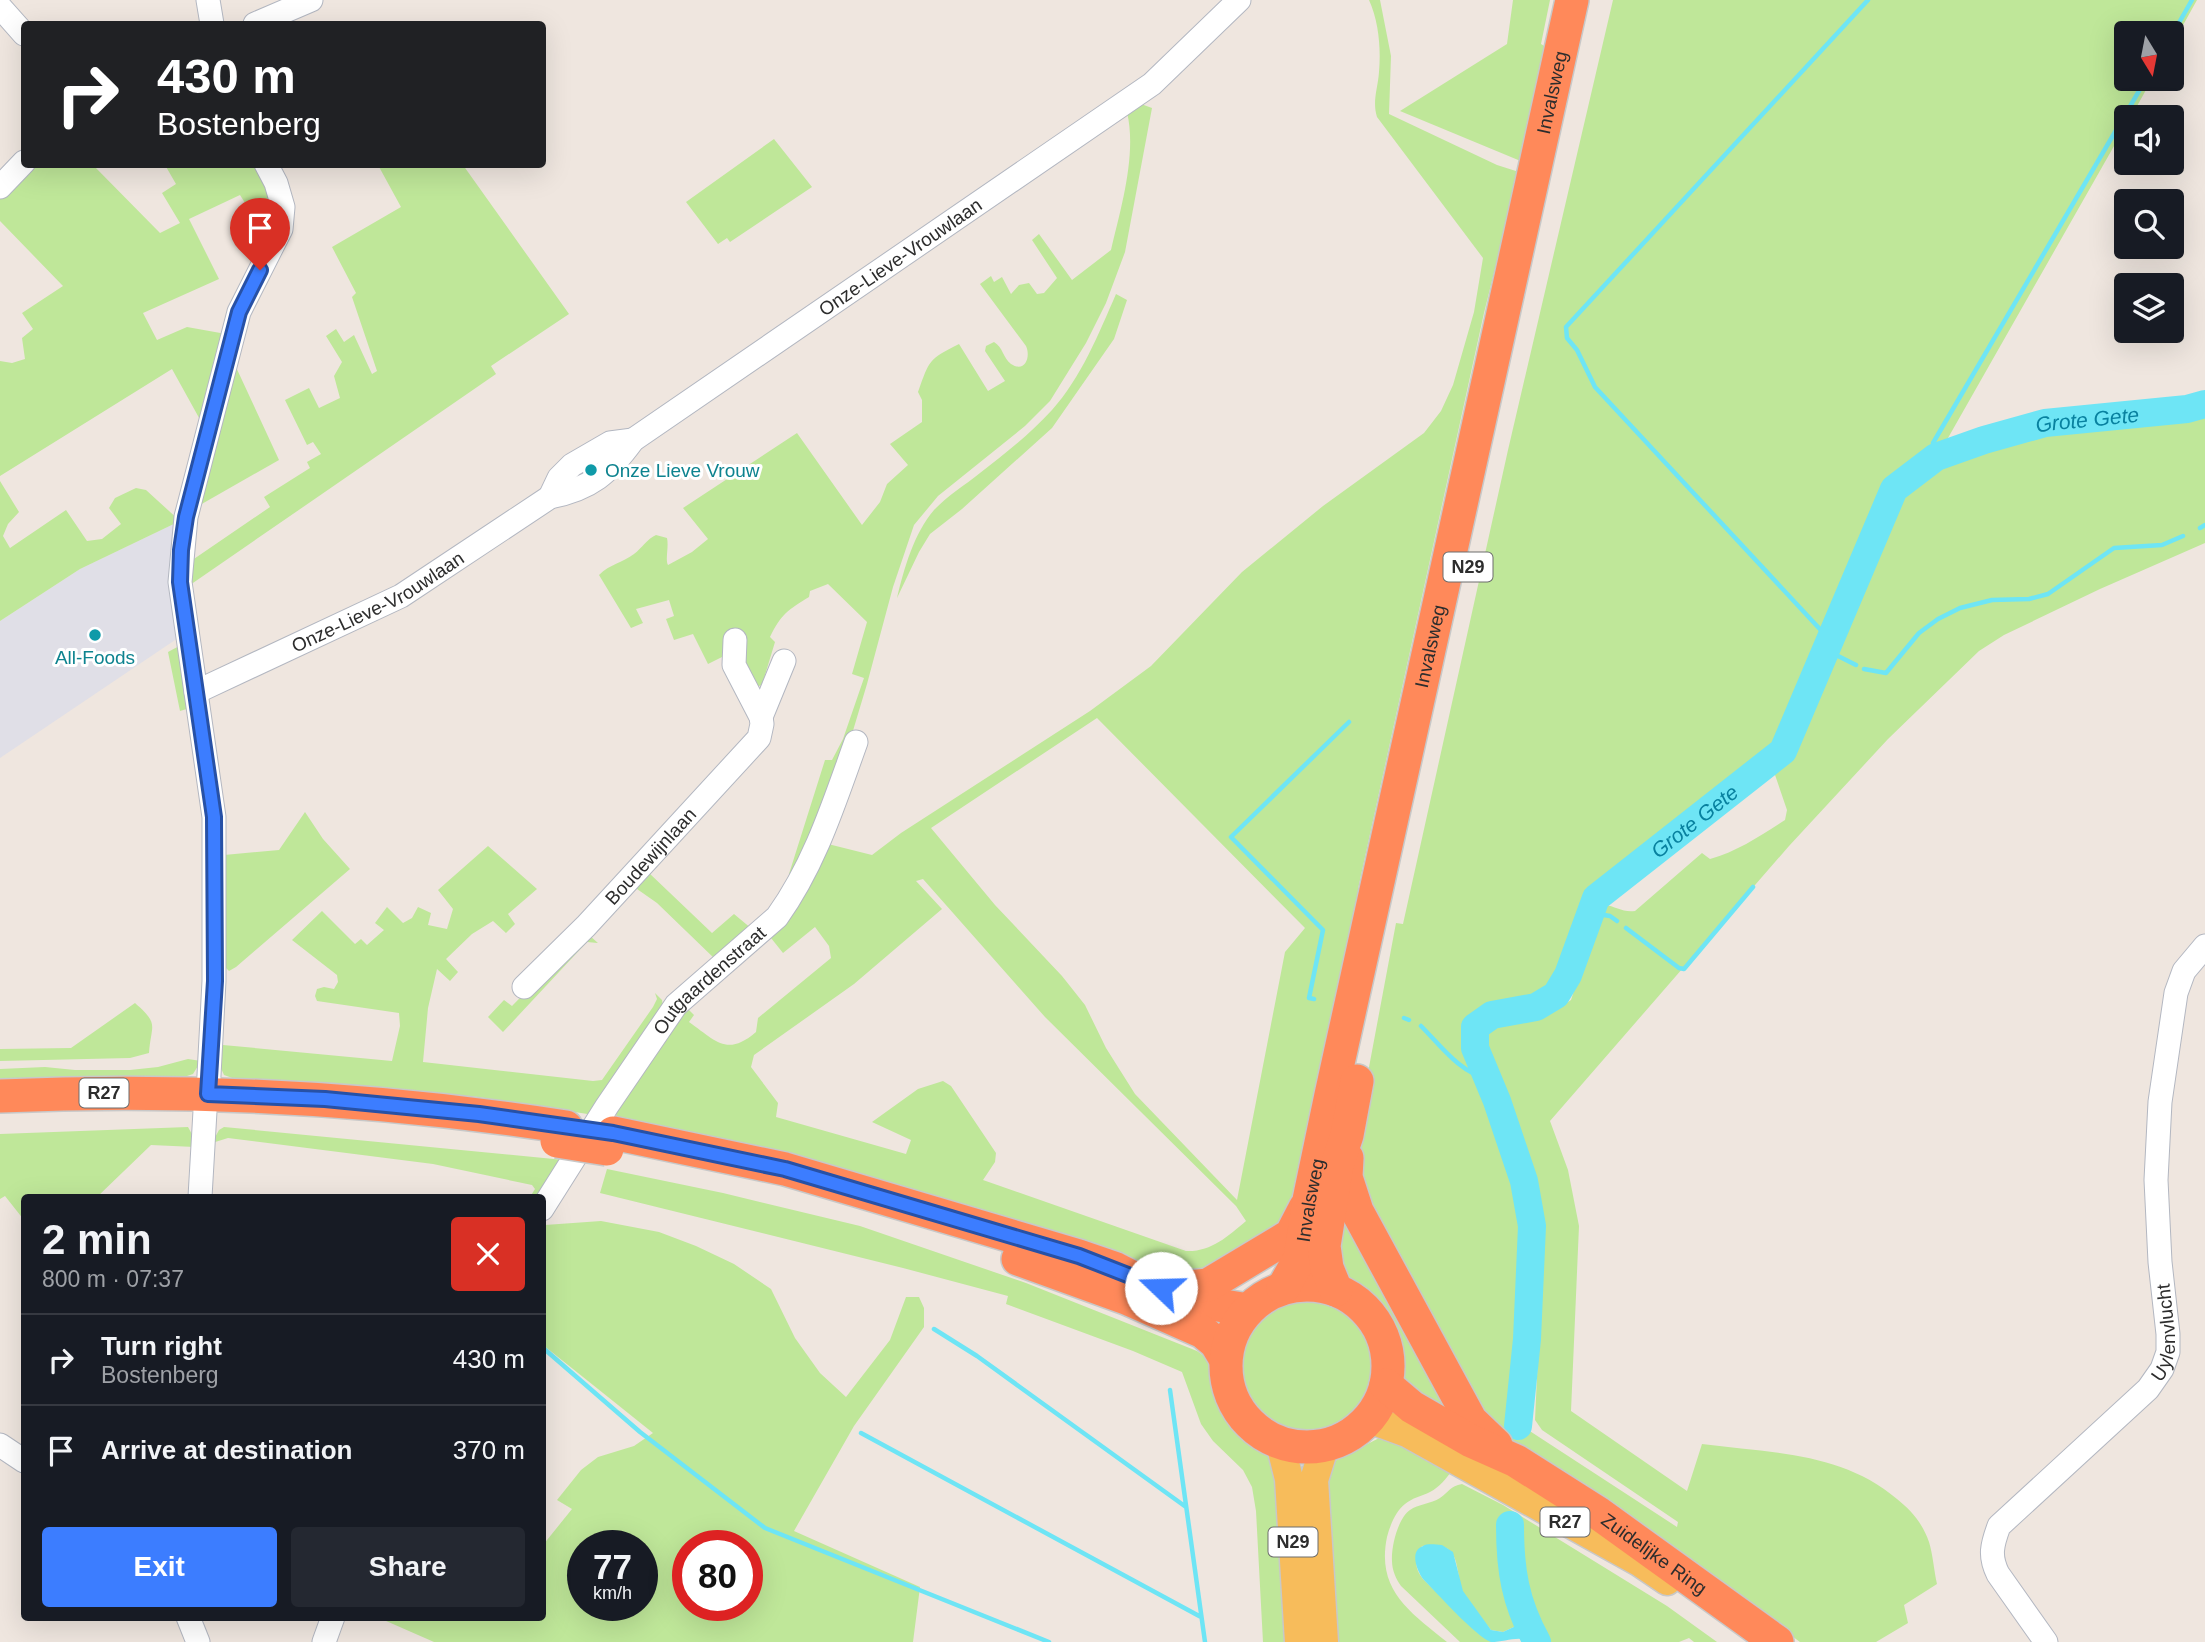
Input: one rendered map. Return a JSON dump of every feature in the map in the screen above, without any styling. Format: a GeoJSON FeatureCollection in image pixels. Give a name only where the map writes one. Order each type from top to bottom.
{"type":"FeatureCollection","features":[{"type":"Feature","properties":{"kind":"highway","name":"Invalsweg"},"geometry":{"type":"LineString","coordinates":[[1283,1288],[1300,1258],[1309,1199],[1572,0]]}},
{"type":"Feature","properties":{"kind":"highway","name":"Invalsweg"},"geometry":{"type":"LineString","coordinates":[[1336,1290],[1326,1268],[1324,1246],[1337,1165],[1347,1135],[1396,889],[1593,0]]}},
{"type":"Feature","properties":{"kind":"highway","name":"R27"},"geometry":{"type":"LineString","coordinates":[[0,1096],[77,1093],[206,1103]]}},
{"type":"Feature","properties":{"kind":"highway","name":"R27"},"geometry":{"type":"LineString","coordinates":[[0,1113],[325,1099],[479,1114],[562,1134],[785,1169],[1114,1268],[1143,1283],[1219,1305],[1248,1310]]}},
{"type":"Feature","properties":{"kind":"highway"},"geometry":{"type":"LineString","coordinates":[[1347,1135],[1346,1177],[1357,1212],[1471,1421],[1516,1461]]}},
{"type":"Feature","properties":{"kind":"highway","name":"R27"},"geometry":{"type":"LineString","coordinates":[[610,1141],[925,1225],[1148,1308],[1203,1332],[1216,1343],[1226,1358]]}},
{"type":"Feature","properties":{"kind":"highway"},"geometry":{"type":"LineString","coordinates":[[1114,1268],[1189,1287],[1208,1285],[1291,1236],[1309,1199]]}},
{"type":"Feature","properties":{"kind":"highway"},"geometry":{"type":"LineString","coordinates":[[1310,1285],[1336,1290],[1367,1311],[1377,1325],[1387,1352],[1386,1385],[1378,1405],[1355,1432],[1325,1445],[1302,1447],[1280,1443],[1262,1434],[1241,1415],[1228,1390],[1226,1358],[1232,1334],[1248,1310],[1258,1301],[1283,1288],[1310,1285]]}},
{"type":"Feature","properties":{"kind":"highway","name":"Zuidelijke Ring"},"geometry":{"type":"LineString","coordinates":[[1386,1385],[1412,1407],[1471,1441],[1516,1461],[1598,1513],[1777,1642]]}},
{"type":"Feature","properties":{"kind":"main road","name":"Zuidelijke Ring"},"geometry":{"type":"LineString","coordinates":[[1368,1419],[1407,1433],[1639,1562],[1683,1590],[1752,1642]]}},
{"type":"Feature","properties":{"kind":"main road","name":"N29"},"geometry":{"type":"LineString","coordinates":[[1280,1443],[1289,1479],[1299,1642]]}},
{"type":"Feature","properties":{"kind":"main road","name":"N29"},"geometry":{"type":"LineString","coordinates":[[1324,1642],[1314,1480],[1325,1445]]}},
{"type":"Feature","properties":{"kind":"street"},"geometry":{"type":"LineString","coordinates":[[208,0],[212,21]]}},
{"type":"Feature","properties":{"kind":"street"},"geometry":{"type":"LineString","coordinates":[[261,21],[311,0]]}},
{"type":"Feature","properties":{"kind":"street","name":"Onze-Lieve-Vrouwlaan"},"geometry":{"type":"LineString","coordinates":[[196,692],[401,596],[550,497],[575,492],[596,479],[616,464],[633,440],[1166,73],[1189,47],[1239,0]]}},
{"type":"Feature","properties":{"kind":"street"},"geometry":{"type":"LineString","coordinates":[[0,7],[21,31]]}},
{"type":"Feature","properties":{"kind":"street"},"geometry":{"type":"LineString","coordinates":[[0,187],[21,165]]}},
{"type":"Feature","properties":{"kind":"street"},"geometry":{"type":"LineString","coordinates":[[200,1194],[215,981],[214,817],[180,582],[181,550],[186,517],[239,312],[281,229],[283,207],[268,168]]}},
{"type":"Feature","properties":{"kind":"street"},"geometry":{"type":"LineString","coordinates":[[735,639],[734,665],[761,717]]}},
{"type":"Feature","properties":{"kind":"street","name":"Boudewijnlaan"},"geometry":{"type":"LineString","coordinates":[[524,987],[586,926],[759,738],[761,717],[784,661]]}},
{"type":"Feature","properties":{"kind":"street","name":"Outgaardenstraat"},"geometry":{"type":"LineString","coordinates":[[546,1203],[607,1106],[676,1005],[776,917],[788,900],[821,838],[856,742]]}},
{"type":"Feature","properties":{"kind":"street","name":"Uylenvlucht"},"geometry":{"type":"LineString","coordinates":[[2046,1642],[1998,1574],[1990,1547],[1999,1527],[2148,1389],[2162,1369],[2168,1352],[2168,1334],[2160,1262],[2156,1180],[2160,1102],[2176,993],[2184,971],[2205,946]]}},
{"type":"Feature","properties":{"kind":"street"},"geometry":{"type":"LineString","coordinates":[[0,1445],[21,1459]]}},
{"type":"Feature","properties":{"kind":"street"},"geometry":{"type":"LineString","coordinates":[[190,1621],[198,1642]]}},
{"type":"Feature","properties":{"kind":"street"},"geometry":{"type":"LineString","coordinates":[[324,1642],[332,1621]]}},
{"type":"Feature","properties":{"kind":"shaded area"},"geometry":{"type":"Polygon","coordinates":[[[180,521],[181,636],[0,758],[0,621],[80,569],[180,521]]]}},
{"type":"Feature","properties":{"kind":"green space"},"geometry":{"type":"Polygon","coordinates":[[[1369,0],[1380,0],[1391,56],[1389,114],[1497,165],[1519,172],[1484,313],[1358,889],[1367,892],[1296,1213],[1212,1275],[1181,1276],[1052,1235],[617,1119],[616,1113],[686,1007],[694,1015],[689,1022],[722,1044],[737,1044],[756,1032],[758,1018],[831,958],[829,946],[815,927],[783,953],[767,933],[824,843],[872,855],[901,833],[1090,711],[1151,666],[1242,572],[1323,506],[1424,433],[1441,411],[1453,385],[1474,312],[1483,258],[1377,117],[1375,100],[1379,45],[1369,0]],[[1097,718],[931,828],[995,905],[1062,976],[1085,1005],[1106,1048],[1135,1094],[1237,1200],[1285,952],[1305,928],[1097,718]],[[923,879],[916,881],[942,909],[854,984],[754,1055],[751,1067],[778,1103],[776,1117],[906,1154],[911,1140],[872,1122],[918,1089],[943,1081],[951,1086],[996,1153],[995,1162],[983,1180],[1186,1251],[1211,1246],[1246,1221],[1236,1206],[1045,1017],[923,879]]]}},
{"type":"Feature","properties":{"kind":"green space"},"geometry":{"type":"Polygon","coordinates":[[[1513,0],[1550,0],[1541,44],[1546,47],[1523,162],[1400,111],[1507,44],[1513,0]]]}},
{"type":"Feature","properties":{"kind":"green space"},"geometry":{"type":"Polygon","coordinates":[[[1613,0],[2197,0],[2184,23],[2184,21],[2114,21],[2114,91],[2145,91],[2138,105],[2114,105],[2114,146],[1944,445],[1887,486],[1779,743],[1631,856],[1586,897],[1554,985],[1533,995],[1484,1008],[1465,1019],[1462,1033],[1517,1187],[1526,1256],[1510,1418],[1677,1527],[1678,1522],[1542,1430],[1535,1420],[1541,1290],[1540,1215],[1534,1180],[1495,1068],[1483,1042],[1484,1029],[1499,1021],[1557,1009],[1571,1000],[1604,905],[1635,911],[1702,853],[1710,859],[1720,856],[1785,820],[1787,810],[1773,769],[1786,763],[1793,755],[1896,508],[1906,490],[1920,476],[1993,445],[2107,423],[2205,413],[2205,543],[2100,589],[2004,635],[1979,651],[1888,739],[1789,846],[1550,1121],[1568,1170],[1579,1226],[1571,1411],[1687,1491],[1702,1444],[1780,1453],[1829,1463],[1876,1484],[1897,1499],[1916,1518],[1926,1535],[1932,1552],[1937,1584],[1904,1605],[1908,1623],[1876,1642],[1800,1642],[1633,1518],[1482,1424],[1376,1230],[1352,1158],[1396,923],[1403,924],[1508,450],[1613,0]]]}},
{"type":"Feature","properties":{"kind":"green space"},"geometry":{"type":"Polygon","coordinates":[[[1141,104],[1152,108],[1125,252],[1106,303],[1086,343],[1050,401],[1025,426],[938,496],[914,525],[893,587],[843,764],[798,878],[789,874],[825,760],[832,760],[843,739],[864,678],[852,674],[867,622],[828,584],[810,591],[809,597],[786,613],[774,629],[770,637],[775,642],[762,685],[756,687],[746,678],[742,630],[733,631],[729,635],[722,657],[708,664],[693,634],[674,640],[666,619],[674,616],[669,600],[636,609],[643,623],[631,628],[599,575],[634,554],[656,535],[667,538],[668,565],[692,552],[708,539],[683,508],[797,433],[862,525],[880,502],[887,484],[908,465],[890,444],[922,422],[922,400],[918,392],[931,362],[959,344],[988,391],[1005,381],[985,351],[986,346],[994,342],[1011,364],[1020,367],[1026,363],[1026,346],[980,284],[991,276],[994,282],[1002,277],[1011,294],[1019,285],[1029,283],[1037,294],[1044,293],[1057,278],[1032,240],[1039,234],[1072,280],[1111,250],[1129,163],[1130,128],[1127,112],[1141,104]]]}},
{"type":"Feature","properties":{"kind":"green space"},"geometry":{"type":"Polygon","coordinates":[[[774,139],[812,187],[730,242],[727,238],[718,244],[686,202],[774,139]]]}},
{"type":"Feature","properties":{"kind":"green space"},"geometry":{"type":"Polygon","coordinates":[[[27,168],[96,168],[160,233],[180,223],[162,193],[176,184],[167,168],[259,168],[270,193],[273,209],[268,239],[240,195],[189,219],[219,279],[143,313],[157,340],[187,327],[226,334],[203,425],[172,369],[0,476],[0,361],[12,363],[25,359],[22,338],[33,329],[22,313],[63,286],[0,221],[0,196],[27,168]]]}},
{"type":"Feature","properties":{"kind":"green space"},"geometry":{"type":"Polygon","coordinates":[[[380,168],[465,168],[569,314],[491,366],[496,374],[190,585],[188,563],[270,507],[264,497],[310,468],[307,462],[321,454],[313,442],[307,445],[285,400],[309,388],[319,408],[340,398],[334,376],[342,362],[326,336],[336,329],[344,342],[354,335],[372,374],[377,371],[352,297],[356,293],[332,247],[401,207],[380,168]]]}},
{"type":"Feature","properties":{"kind":"green space"},"geometry":{"type":"Polygon","coordinates":[[[1116,294],[1127,300],[1114,339],[1052,428],[962,509],[930,534],[897,598],[911,552],[927,519],[945,500],[1017,443],[1052,410],[1081,370],[1116,294]]]}},
{"type":"Feature","properties":{"kind":"green space"},"geometry":{"type":"Polygon","coordinates":[[[235,365],[279,460],[200,505],[235,365]]]}},
{"type":"Feature","properties":{"kind":"green space"},"geometry":{"type":"Polygon","coordinates":[[[0,481],[19,512],[8,524],[3,536],[10,548],[66,510],[87,541],[102,539],[121,524],[109,508],[115,498],[136,488],[146,490],[180,521],[80,569],[0,621],[0,481]]]}},
{"type":"Feature","properties":{"kind":"green space"},"geometry":{"type":"Polygon","coordinates":[[[181,645],[190,708],[180,711],[168,652],[181,645]]]}},
{"type":"Feature","properties":{"kind":"green space"},"geometry":{"type":"Polygon","coordinates":[[[305,812],[323,839],[350,869],[229,971],[225,967],[224,855],[279,850],[305,812]]]}},
{"type":"Feature","properties":{"kind":"green space"},"geometry":{"type":"Polygon","coordinates":[[[488,846],[537,889],[508,914],[515,924],[506,933],[493,921],[472,934],[446,959],[458,972],[450,981],[437,969],[428,1008],[423,1062],[602,1080],[653,1007],[657,999],[655,993],[662,1000],[663,1006],[594,1115],[478,1097],[235,1079],[224,1075],[216,1057],[223,1045],[392,1061],[400,1026],[399,1013],[317,1001],[317,989],[334,989],[338,982],[337,975],[292,940],[322,911],[355,944],[361,939],[367,945],[384,930],[375,923],[387,907],[403,923],[412,918],[418,907],[431,913],[428,925],[447,929],[453,909],[438,890],[488,846]]]}},
{"type":"Feature","properties":{"kind":"green space"},"geometry":{"type":"Polygon","coordinates":[[[648,872],[712,933],[734,914],[752,929],[716,960],[657,903],[637,889],[629,891],[648,872]]]}},
{"type":"Feature","properties":{"kind":"green space"},"geometry":{"type":"Polygon","coordinates":[[[590,936],[598,943],[587,942],[503,1032],[488,1017],[504,1000],[512,1006],[567,950],[590,936]]]}},
{"type":"Feature","properties":{"kind":"green space"},"geometry":{"type":"Polygon","coordinates":[[[135,1003],[151,1021],[149,1053],[130,1058],[0,1061],[0,1049],[71,1048],[135,1003]]]}},
{"type":"Feature","properties":{"kind":"green space"},"geometry":{"type":"Polygon","coordinates":[[[188,1059],[201,1061],[193,1074],[184,1077],[0,1081],[0,1069],[45,1067],[130,1070],[158,1067],[188,1059]]]}},
{"type":"Feature","properties":{"kind":"green space"},"geometry":{"type":"Polygon","coordinates":[[[188,1127],[195,1147],[151,1145],[100,1194],[21,1194],[21,1216],[5,1196],[0,1199],[0,1134],[188,1127]]]}},
{"type":"Feature","properties":{"kind":"green space"},"geometry":{"type":"Polygon","coordinates":[[[224,1127],[564,1160],[541,1194],[532,1194],[535,1189],[532,1185],[433,1164],[228,1138],[212,1143],[219,1130],[224,1127]]]}},
{"type":"Feature","properties":{"kind":"green space"},"geometry":{"type":"Polygon","coordinates":[[[607,1169],[860,1226],[1026,1283],[1197,1351],[1208,1359],[1219,1405],[1227,1419],[1238,1432],[1275,1460],[1293,1642],[1263,1642],[1256,1511],[1252,1487],[1243,1470],[1213,1441],[1201,1424],[1182,1372],[1006,1304],[1008,1296],[600,1193],[607,1169]]]}},
{"type":"Feature","properties":{"kind":"green space"},"geometry":{"type":"Polygon","coordinates":[[[1341,1179],[1472,1434],[1398,1375],[1393,1340],[1379,1311],[1348,1286],[1335,1268],[1341,1179]]]}},
{"type":"Feature","properties":{"kind":"green space"},"geometry":{"type":"Polygon","coordinates":[[[601,1221],[659,1232],[734,1264],[771,1289],[795,1338],[820,1373],[846,1397],[890,1340],[906,1297],[919,1297],[924,1308],[924,1327],[854,1426],[794,1531],[920,1587],[913,1642],[434,1642],[386,1621],[546,1621],[546,1541],[572,1509],[557,1500],[581,1470],[598,1457],[634,1446],[653,1433],[546,1347],[546,1225],[601,1221]]]}},
{"type":"Feature","properties":{"kind":"green space"},"geometry":{"type":"Polygon","coordinates":[[[1306,1299],[1332,1304],[1354,1319],[1369,1341],[1374,1367],[1369,1393],[1354,1415],[1332,1430],[1306,1435],[1280,1430],[1258,1415],[1243,1393],[1238,1367],[1243,1341],[1258,1319],[1280,1304],[1306,1299]]]}},
{"type":"Feature","properties":{"kind":"green space"},"geometry":{"type":"Polygon","coordinates":[[[1381,1437],[1393,1439],[1453,1470],[1437,1488],[1408,1502],[1399,1510],[1388,1532],[1385,1555],[1391,1586],[1399,1598],[1447,1642],[1333,1642],[1328,1471],[1335,1461],[1381,1437]]]}},
{"type":"Feature","properties":{"kind":"green space"},"geometry":{"type":"Polygon","coordinates":[[[1462,1484],[1503,1505],[1667,1606],[1717,1642],[1694,1642],[1689,1638],[1679,1642],[1549,1642],[1532,1613],[1518,1571],[1519,1539],[1523,1529],[1500,1519],[1497,1532],[1499,1559],[1518,1625],[1503,1632],[1491,1630],[1467,1600],[1450,1550],[1435,1545],[1422,1546],[1418,1555],[1416,1563],[1423,1579],[1478,1633],[1492,1642],[1460,1642],[1401,1586],[1394,1571],[1392,1555],[1396,1533],[1406,1514],[1462,1484]]]}},
{"type":"Feature","properties":{"kind":"water"},"geometry":{"type":"Polygon","coordinates":[[[1425,1545],[1442,1545],[1453,1552],[1463,1591],[1491,1630],[1503,1632],[1518,1625],[1528,1640],[1491,1642],[1484,1638],[1423,1579],[1417,1566],[1416,1552],[1425,1545]]]}},
{"type":"Feature","properties":{"kind":"waterway"},"geometry":{"type":"LineString","coordinates":[[1830,640],[1595,387],[1577,350],[1567,338],[1566,327],[1868,0]]}},
{"type":"Feature","properties":{"kind":"waterway"},"geometry":{"type":"LineString","coordinates":[[2180,21],[2192,0]]}},
{"type":"Feature","properties":{"kind":"waterway"},"geometry":{"type":"LineString","coordinates":[[1936,457],[1933,443],[2139,91]]}},
{"type":"Feature","properties":{"kind":"waterway","name":"Grote Gete"},"geometry":{"type":"LineString","coordinates":[[1518,1426],[1527,1339],[1532,1226],[1524,1181],[1497,1101],[1475,1048],[1475,1027],[1492,1015],[1536,1007],[1556,995],[1568,975],[1596,898],[1783,751],[1894,489],[1936,457],[2045,423],[2187,409],[2205,404]]}},
{"type":"Feature","properties":{"kind":"waterway"},"geometry":{"type":"LineString","coordinates":[[2200,528],[2205,525]]}},
{"type":"Feature","properties":{"kind":"waterway"},"geometry":{"type":"LineString","coordinates":[[1864,669],[1886,673],[1919,633],[1960,608],[1992,600],[2029,599],[2048,594],[2114,548],[2162,545],[2183,536]]}},
{"type":"Feature","properties":{"kind":"waterway"},"geometry":{"type":"LineString","coordinates":[[1826,650],[1856,665]]}},
{"type":"Feature","properties":{"kind":"waterway"},"geometry":{"type":"LineString","coordinates":[[1314,999],[1309,998],[1323,930],[1231,837],[1349,722]]}},
{"type":"Feature","properties":{"kind":"waterway"},"geometry":{"type":"LineString","coordinates":[[1626,928],[1684,969],[1753,887]]}},
{"type":"Feature","properties":{"kind":"waterway"},"geometry":{"type":"LineString","coordinates":[[1591,913],[1610,916],[1617,921]]}},
{"type":"Feature","properties":{"kind":"waterway"},"geometry":{"type":"LineString","coordinates":[[1404,1018],[1409,1020]]}},
{"type":"Feature","properties":{"kind":"waterway"},"geometry":{"type":"LineString","coordinates":[[1421,1026],[1459,1064],[1488,1079]]}},
{"type":"Feature","properties":{"kind":"waterway"},"geometry":{"type":"LineString","coordinates":[[934,1329],[977,1356],[1186,1507]]}},
{"type":"Feature","properties":{"kind":"waterway"},"geometry":{"type":"LineString","coordinates":[[546,1350],[640,1432],[765,1528],[1049,1642]]}},
{"type":"Feature","properties":{"kind":"waterway"},"geometry":{"type":"LineString","coordinates":[[1170,1390],[1205,1642]]}},
{"type":"Feature","properties":{"kind":"waterway"},"geometry":{"type":"LineString","coordinates":[[861,1433],[1201,1617]]}},
{"type":"Feature","properties":{"kind":"waterway","name":"Grote Gete"},"geometry":{"type":"LineString","coordinates":[[1510,1525],[1515,1585],[1537,1642]]}},
{"type":"Feature","properties":{"kind":"place","name":"Onze Lieve Vrouw"},"geometry":{"type":"Point","coordinates":[591,470]}},
{"type":"Feature","properties":{"kind":"place","name":"All-Foods"},"geometry":{"type":"Point","coordinates":[95,635]}},
{"type":"Feature","properties":{"kind":"route"},"geometry":{"type":"LineString","coordinates":[[260,270],[239,312],[186,517],[181,550],[180,582],[214,817],[215,981],[208,1094],[325,1099],[479,1114],[613,1133],[785,1169],[1079,1256],[1161,1288]]}}]}
